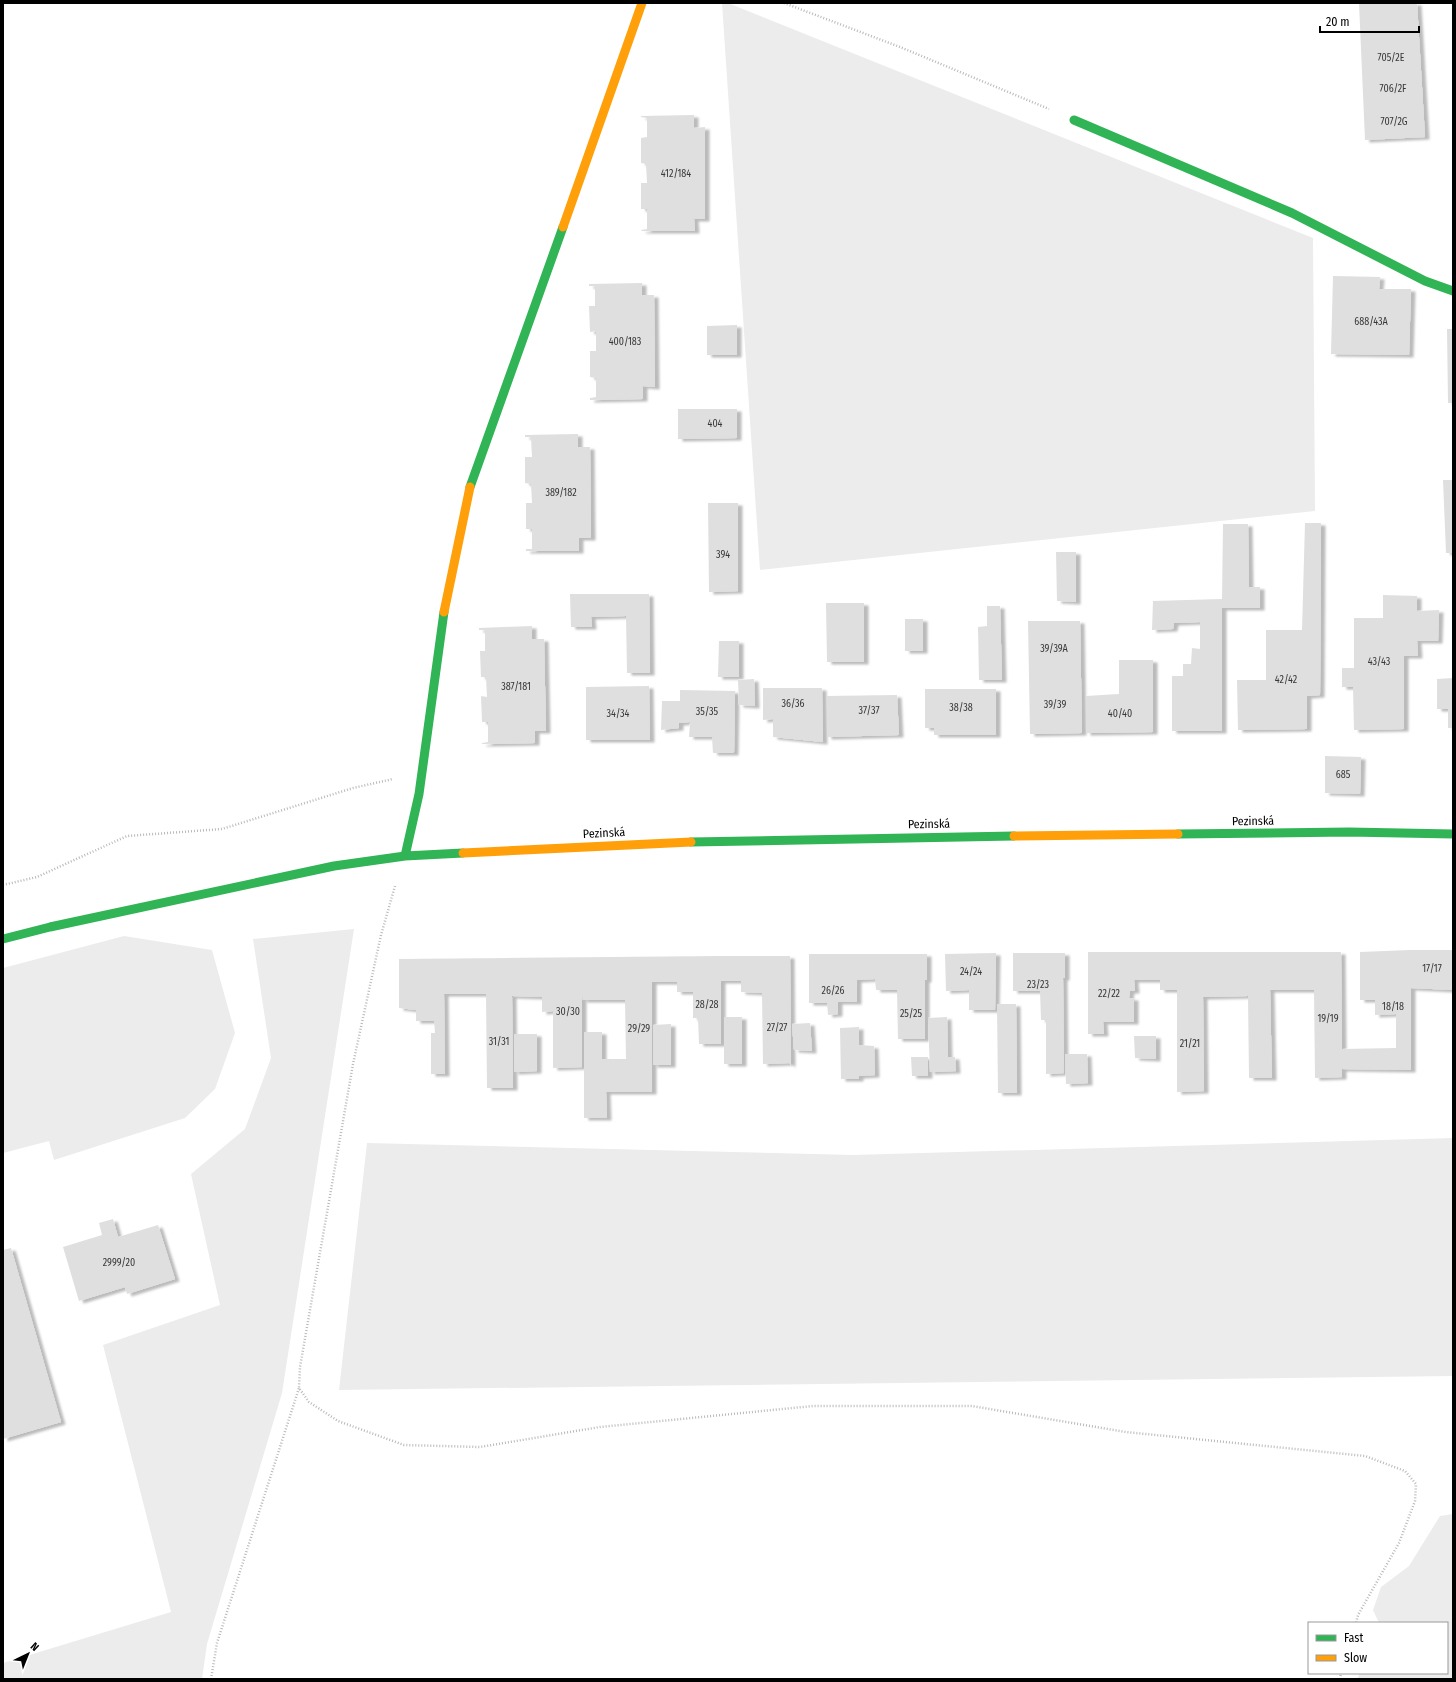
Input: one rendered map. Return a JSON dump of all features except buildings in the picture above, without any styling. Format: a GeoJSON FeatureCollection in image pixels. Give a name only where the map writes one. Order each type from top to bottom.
{"type":"FeatureCollection","features":[{"type":"Feature","properties":{"kind":"main road"},"geometry":{"type":"LineString","coordinates":[[405,856],[422,776],[441,628],[468,494],[642,3]]}},
{"type":"Feature","properties":{"kind":"main road"},"geometry":{"type":"LineString","coordinates":[[1074,120],[1292,213],[1425,281],[1453,292]]}},
{"type":"Feature","properties":{"kind":"main road","name":"Pezinská"},"geometry":{"type":"LineString","coordinates":[[3,939],[50,927],[334,866],[405,856],[652,843],[879,837],[1349,832],[1453,834]]}},
{"type":"Feature","properties":{"kind":"path"},"geometry":{"type":"LineString","coordinates":[[784,3],[900,47],[1074,120]]}},
{"type":"Feature","properties":{"kind":"path"},"geometry":{"type":"LineString","coordinates":[[3,885],[37,877],[127,836],[222,829],[353,788],[402,777],[422,776]]}},
{"type":"Feature","properties":{"kind":"path"},"geometry":{"type":"LineString","coordinates":[[211,1679],[217,1643],[299,1388],[302,1359],[353,1064],[381,936],[405,856]]}},
{"type":"Feature","properties":{"kind":"path"},"geometry":{"type":"LineString","coordinates":[[299,1388],[309,1402],[338,1422],[404,1445],[480,1447],[600,1427],[813,1406],[972,1406],[1126,1432],[1365,1456],[1405,1471],[1416,1484],[1416,1501],[1399,1543],[1358,1615],[1356,1622]]}},
{"type":"Feature","properties":{"kind":"shaded area"},"geometry":{"type":"Polygon","coordinates":[[[722,3],[728,3],[1313,238],[1315,511],[760,570],[722,3]]]}},
{"type":"Feature","properties":{"kind":"shaded area"},"geometry":{"type":"Polygon","coordinates":[[[354,929],[282,1393],[207,1644],[202,1679],[3,1679],[3,1663],[171,1612],[103,1345],[220,1305],[191,1174],[245,1129],[271,1058],[253,939],[354,929]]]}},
{"type":"Feature","properties":{"kind":"shaded area"},"geometry":{"type":"Polygon","coordinates":[[[124,936],[212,950],[235,1033],[215,1089],[185,1118],[54,1160],[49,1141],[3,1153],[3,968],[124,936]]]}},
{"type":"Feature","properties":{"kind":"shaded area"},"geometry":{"type":"Polygon","coordinates":[[[1453,1138],[1453,1376],[339,1390],[367,1143],[853,1155],[1453,1138]]]}},
{"type":"Feature","properties":{"kind":"shaded area"},"geometry":{"type":"Polygon","coordinates":[[[1453,1514],[1453,1679],[1357,1679],[1360,1674],[1448,1674],[1448,1622],[1379,1622],[1373,1610],[1381,1587],[1409,1566],[1440,1516],[1453,1514]]]}},
{"type":"Feature","properties":{"kind":"traffic: fast"},"geometry":{"type":"LineString","coordinates":[[1074,120],[1292,213],[1425,281],[1453,291]]}},
{"type":"Feature","properties":{"kind":"traffic: fast"},"geometry":{"type":"LineString","coordinates":[[470,487],[563,227]]}},
{"type":"Feature","properties":{"kind":"traffic: fast"},"geometry":{"type":"LineString","coordinates":[[405,856],[419,794],[444,612]]}},
{"type":"Feature","properties":{"kind":"traffic: fast"},"geometry":{"type":"LineString","coordinates":[[1178,834],[1349,832],[1453,834]]}},
{"type":"Feature","properties":{"kind":"traffic: fast"},"geometry":{"type":"LineString","coordinates":[[691,842],[1014,836]]}},
{"type":"Feature","properties":{"kind":"traffic: fast"},"geometry":{"type":"LineString","coordinates":[[3,939],[50,927],[334,866],[405,856],[463,853]]}},
{"type":"Feature","properties":{"kind":"traffic: slow"},"geometry":{"type":"LineString","coordinates":[[563,227],[642,3]]}},
{"type":"Feature","properties":{"kind":"traffic: slow"},"geometry":{"type":"LineString","coordinates":[[444,612],[470,487]]}},
{"type":"Feature","properties":{"kind":"traffic: slow"},"geometry":{"type":"LineString","coordinates":[[1014,836],[1178,834]]}},
{"type":"Feature","properties":{"kind":"traffic: slow"},"geometry":{"type":"LineString","coordinates":[[463,853],[691,842]]}}]}
